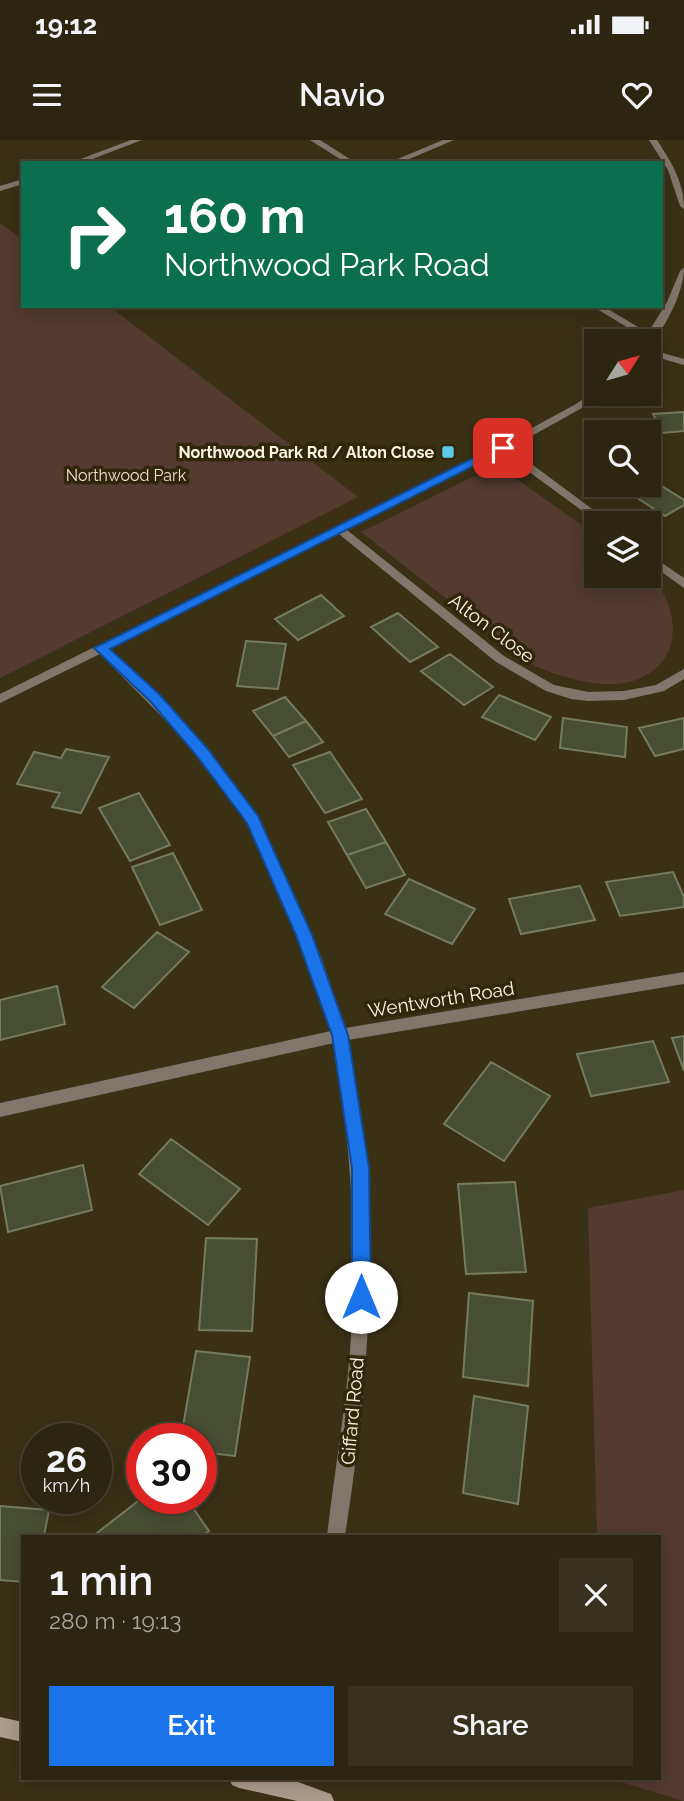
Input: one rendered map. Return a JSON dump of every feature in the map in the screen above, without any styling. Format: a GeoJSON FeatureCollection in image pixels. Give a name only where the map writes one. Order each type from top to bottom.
{"type":"FeatureCollection","features":[{"type":"Feature","properties":{"kind":"street"},"geometry":{"type":"LineString","coordinates":[[80,161],[138,140]]}},
{"type":"Feature","properties":{"kind":"street"},"geometry":{"type":"LineString","coordinates":[[314,140],[349,161]]}},
{"type":"Feature","properties":{"kind":"street"},"geometry":{"type":"LineString","coordinates":[[397,161],[450,140]]}},
{"type":"Feature","properties":{"kind":"street"},"geometry":{"type":"LineString","coordinates":[[653,140],[672,170],[684,206]]}},
{"type":"Feature","properties":{"kind":"street"},"geometry":{"type":"LineString","coordinates":[[0,189],[21,182]]}},
{"type":"Feature","properties":{"kind":"street"},"geometry":{"type":"LineString","coordinates":[[656,329],[673,302],[684,271]]}},
{"type":"Feature","properties":{"kind":"street"},"geometry":{"type":"LineString","coordinates":[[599,308],[632,329]]}},
{"type":"Feature","properties":{"kind":"street"},"geometry":{"type":"LineString","coordinates":[[662,356],[684,362]]}},
{"type":"Feature","properties":{"kind":"street"},"geometry":{"type":"LineString","coordinates":[[0,699],[503,448],[584,402]]}},
{"type":"Feature","properties":{"kind":"street"},"geometry":{"type":"LineString","coordinates":[[503,448],[590,511]]}},
{"type":"Feature","properties":{"kind":"street","name":"Alton Close"},"geometry":{"type":"LineString","coordinates":[[339,529],[500,659],[522,675],[561,692],[607,697],[644,693],[678,679],[684,673]]}},
{"type":"Feature","properties":{"kind":"street"},"geometry":{"type":"LineString","coordinates":[[661,566],[684,584]]}},
{"type":"Feature","properties":{"kind":"street","name":"Giffard Road"},"geometry":{"type":"LineString","coordinates":[[100,648],[156,698],[202,752],[253,820],[304,935],[340,1035],[360,1168],[361,1297],[351,1446],[336,1535]]}},
{"type":"Feature","properties":{"kind":"street","name":"Wentworth Road"},"geometry":{"type":"LineString","coordinates":[[0,1110],[340,1035],[684,978]]}},
{"type":"Feature","properties":{"kind":"street"},"geometry":{"type":"LineString","coordinates":[[0,1727],[21,1732]]}},
{"type":"Feature","properties":{"kind":"street"},"geometry":{"type":"LineString","coordinates":[[257,1780],[293,1784],[324,1801]]}},
{"type":"Feature","properties":{"kind":"green space","name":"Northwood Park"},"geometry":{"type":"Polygon","coordinates":[[[0,223],[21,239],[21,308],[112,308],[358,497],[0,678],[0,223]]]}},
{"type":"Feature","properties":{"kind":"green space"},"geometry":{"type":"Polygon","coordinates":[[[497,465],[584,527],[584,588],[660,588],[672,622],[668,653],[659,666],[644,676],[625,683],[601,684],[552,673],[530,664],[361,532],[497,465]]]}},
{"type":"Feature","properties":{"kind":"green space"},"geometry":{"type":"Polygon","coordinates":[[[684,1190],[684,1801],[615,1780],[661,1780],[661,1535],[597,1535],[588,1208],[684,1190]]]}},
{"type":"Feature","properties":{"kind":"building"},"geometry":{"type":"Polygon","coordinates":[[[684,412],[684,431],[662,433],[661,420],[656,420],[653,414],[684,412]]]}},
{"type":"Feature","properties":{"kind":"building"},"geometry":{"type":"Polygon","coordinates":[[[661,486],[684,500],[684,505],[665,516],[636,497],[661,497],[661,486]]]}},
{"type":"Feature","properties":{"kind":"building"},"geometry":{"type":"Polygon","coordinates":[[[321,595],[344,616],[298,640],[275,619],[321,595]]]}},
{"type":"Feature","properties":{"kind":"building"},"geometry":{"type":"Polygon","coordinates":[[[398,613],[438,647],[410,662],[371,627],[398,613]]]}},
{"type":"Feature","properties":{"kind":"building"},"geometry":{"type":"Polygon","coordinates":[[[246,641],[286,644],[278,689],[237,686],[246,641]]]}},
{"type":"Feature","properties":{"kind":"building"},"geometry":{"type":"Polygon","coordinates":[[[450,654],[493,687],[464,705],[421,671],[450,654]]]}},
{"type":"Feature","properties":{"kind":"building"},"geometry":{"type":"Polygon","coordinates":[[[499,695],[551,717],[535,740],[482,717],[499,695]]]}},
{"type":"Feature","properties":{"kind":"building"},"geometry":{"type":"Polygon","coordinates":[[[285,697],[306,721],[273,736],[253,711],[285,697]]]}},
{"type":"Feature","properties":{"kind":"building"},"geometry":{"type":"Polygon","coordinates":[[[563,718],[627,727],[625,757],[560,748],[563,718]]]}},
{"type":"Feature","properties":{"kind":"building"},"geometry":{"type":"Polygon","coordinates":[[[684,718],[684,749],[655,756],[639,728],[684,718]]]}},
{"type":"Feature","properties":{"kind":"building"},"geometry":{"type":"Polygon","coordinates":[[[306,721],[323,742],[289,757],[273,736],[306,721]]]}},
{"type":"Feature","properties":{"kind":"building"},"geometry":{"type":"Polygon","coordinates":[[[66,749],[109,757],[81,813],[52,807],[60,793],[17,784],[34,752],[61,758],[66,749]]]}},
{"type":"Feature","properties":{"kind":"building"},"geometry":{"type":"Polygon","coordinates":[[[330,752],[362,799],[325,813],[293,765],[330,752]]]}},
{"type":"Feature","properties":{"kind":"building"},"geometry":{"type":"Polygon","coordinates":[[[139,793],[170,845],[130,861],[99,808],[139,793]]]}},
{"type":"Feature","properties":{"kind":"building"},"geometry":{"type":"Polygon","coordinates":[[[366,809],[386,842],[347,855],[328,822],[366,809]]]}},
{"type":"Feature","properties":{"kind":"building"},"geometry":{"type":"Polygon","coordinates":[[[386,842],[405,875],[366,888],[347,855],[386,842]]]}},
{"type":"Feature","properties":{"kind":"building"},"geometry":{"type":"Polygon","coordinates":[[[173,853],[202,910],[160,925],[132,867],[173,853]]]}},
{"type":"Feature","properties":{"kind":"building"},"geometry":{"type":"Polygon","coordinates":[[[673,872],[684,897],[684,907],[620,916],[606,882],[673,872]]]}},
{"type":"Feature","properties":{"kind":"building"},"geometry":{"type":"Polygon","coordinates":[[[409,879],[475,909],[452,944],[385,914],[409,879]]]}},
{"type":"Feature","properties":{"kind":"building"},"geometry":{"type":"Polygon","coordinates":[[[580,886],[595,920],[521,934],[509,899],[580,886]]]}},
{"type":"Feature","properties":{"kind":"building"},"geometry":{"type":"Polygon","coordinates":[[[157,932],[189,952],[134,1008],[102,987],[157,932]]]}},
{"type":"Feature","properties":{"kind":"building"},"geometry":{"type":"Polygon","coordinates":[[[57,986],[65,1024],[0,1040],[0,1000],[57,986]]]}},
{"type":"Feature","properties":{"kind":"building"},"geometry":{"type":"Polygon","coordinates":[[[684,1036],[684,1071],[672,1038],[684,1036]]]}},
{"type":"Feature","properties":{"kind":"building"},"geometry":{"type":"Polygon","coordinates":[[[653,1041],[669,1082],[591,1096],[577,1054],[653,1041]]]}},
{"type":"Feature","properties":{"kind":"building"},"geometry":{"type":"Polygon","coordinates":[[[491,1062],[550,1096],[504,1161],[444,1124],[491,1062]]]}},
{"type":"Feature","properties":{"kind":"building"},"geometry":{"type":"Polygon","coordinates":[[[171,1139],[240,1189],[208,1225],[139,1174],[171,1139]]]}},
{"type":"Feature","properties":{"kind":"building"},"geometry":{"type":"Polygon","coordinates":[[[83,1165],[92,1210],[8,1232],[0,1186],[83,1165]]]}},
{"type":"Feature","properties":{"kind":"building"},"geometry":{"type":"Polygon","coordinates":[[[515,1182],[526,1272],[466,1274],[458,1184],[515,1182]]]}},
{"type":"Feature","properties":{"kind":"building"},"geometry":{"type":"Polygon","coordinates":[[[206,1238],[257,1239],[252,1331],[199,1330],[206,1238]]]}},
{"type":"Feature","properties":{"kind":"building"},"geometry":{"type":"Polygon","coordinates":[[[469,1293],[533,1301],[528,1386],[463,1377],[469,1293]]]}},
{"type":"Feature","properties":{"kind":"building"},"geometry":{"type":"Polygon","coordinates":[[[196,1351],[250,1357],[235,1456],[217,1454],[217,1423],[184,1423],[196,1351]]]}},
{"type":"Feature","properties":{"kind":"building"},"geometry":{"type":"Polygon","coordinates":[[[474,1396],[528,1406],[518,1504],[463,1493],[474,1396]]]}},
{"type":"Feature","properties":{"kind":"building"},"geometry":{"type":"Polygon","coordinates":[[[0,1506],[21,1508],[21,1514],[48,1514],[44,1535],[21,1535],[21,1582],[0,1580],[0,1506]]]}},
{"type":"Feature","properties":{"kind":"building"},"geometry":{"type":"Polygon","coordinates":[[[126,1510],[126,1514],[197,1514],[209,1531],[203,1535],[94,1535],[126,1510]]]}},
{"type":"Feature","properties":{"kind":"place","name":"Northwood Park Rd / Alton Close"},"geometry":{"type":"Point","coordinates":[448,452]}},
{"type":"Feature","properties":{"kind":"route"},"geometry":{"type":"LineString","coordinates":[[361,1297],[360,1168],[340,1035],[295,912],[253,820],[202,752],[156,698],[100,648],[503,448]]}}]}
